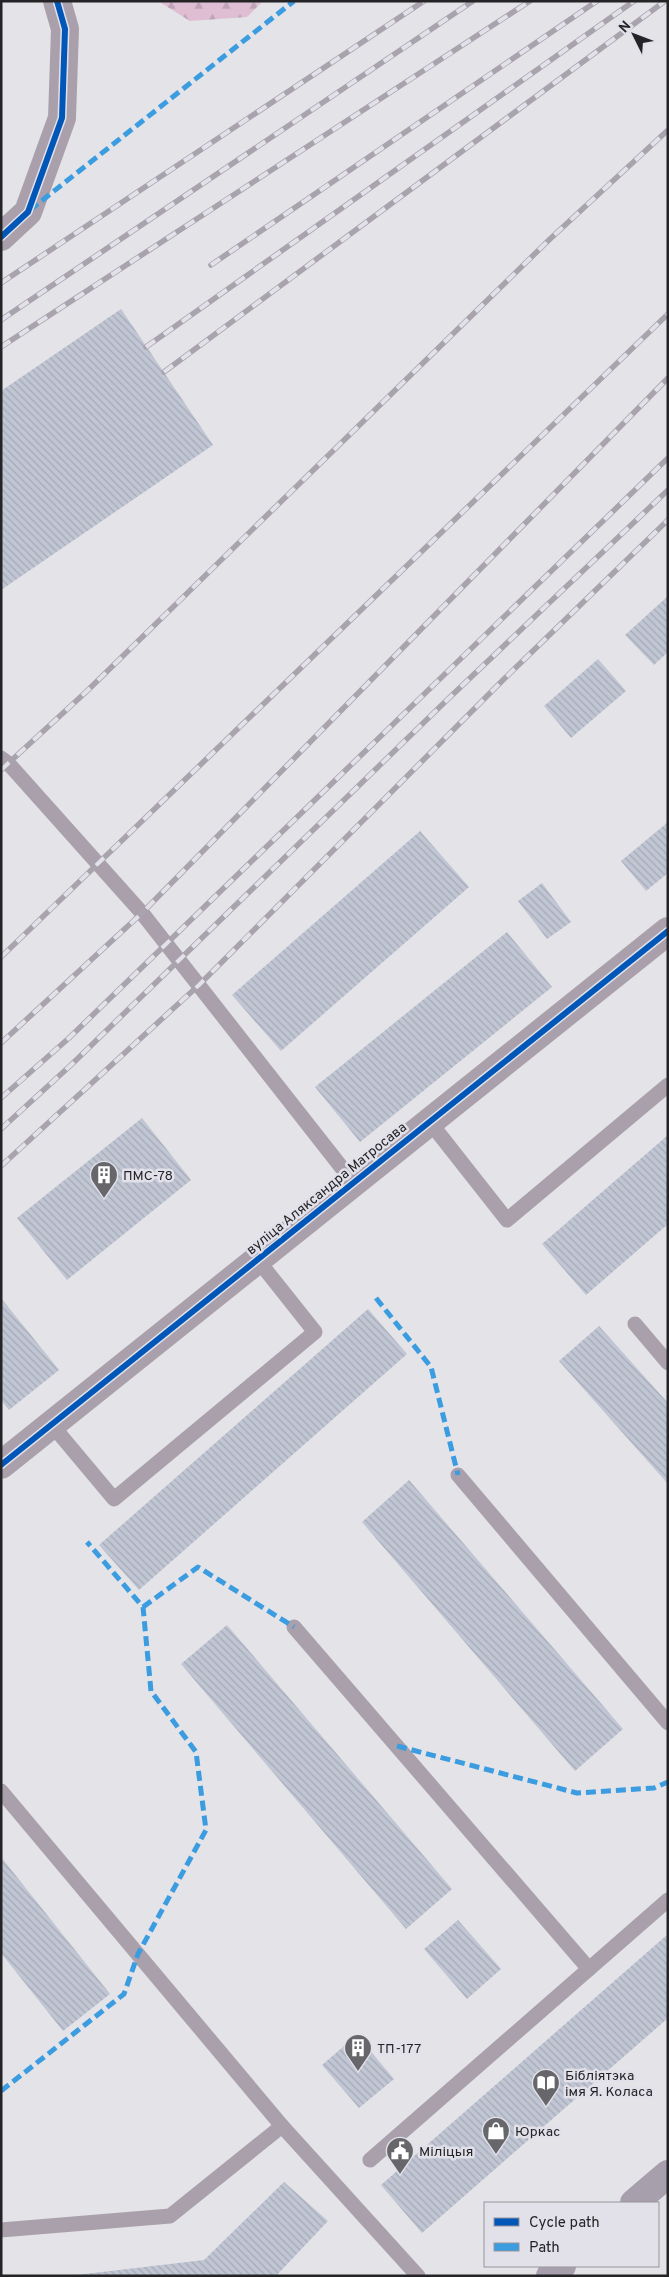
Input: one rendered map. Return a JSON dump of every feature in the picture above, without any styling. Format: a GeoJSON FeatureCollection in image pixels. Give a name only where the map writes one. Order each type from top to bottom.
{"type":"FeatureCollection","features":[{"type":"Feature","properties":{"kind":"street"},"geometry":{"type":"LineString","coordinates":[[1,237],[28,212],[62,118],[65,29],[57,1]]}},
{"type":"Feature","properties":{"kind":"street","name":"вуліца Аляксандра Матросава"},"geometry":{"type":"LineString","coordinates":[[1,1465],[668,931]]}},
{"type":"Feature","properties":{"kind":"street"},"geometry":{"type":"LineString","coordinates":[[635,2202],[668,2174]]}},
{"type":"Feature","properties":{"kind":"street"},"geometry":{"type":"LineString","coordinates":[[550,2276],[561,2267]]}},
{"type":"Feature","properties":{"kind":"lane"},"geometry":{"type":"LineString","coordinates":[[1,758],[8,763],[142,913],[353,1182]]}},
{"type":"Feature","properties":{"kind":"lane"},"geometry":{"type":"LineString","coordinates":[[429,1121],[506,1220],[668,1085]]}},
{"type":"Feature","properties":{"kind":"lane"},"geometry":{"type":"LineString","coordinates":[[52,1424],[114,1499],[315,1332],[258,1259]]}},
{"type":"Feature","properties":{"kind":"lane"},"geometry":{"type":"LineString","coordinates":[[635,1324],[668,1362]]}},
{"type":"Feature","properties":{"kind":"lane"},"geometry":{"type":"LineString","coordinates":[[458,1475],[668,1723]]}},
{"type":"Feature","properties":{"kind":"lane"},"geometry":{"type":"LineString","coordinates":[[294,1627],[589,1969]]}},
{"type":"Feature","properties":{"kind":"lane"},"geometry":{"type":"LineString","coordinates":[[1,1791],[282,2126],[418,2276]]}},
{"type":"Feature","properties":{"kind":"lane"},"geometry":{"type":"LineString","coordinates":[[370,2160],[668,1900]]}},
{"type":"Feature","properties":{"kind":"lane"},"geometry":{"type":"LineString","coordinates":[[1,2230],[170,2216],[282,2126]]}},
{"type":"Feature","properties":{"kind":"green space"},"geometry":{"type":"Polygon","coordinates":[[[158,1],[263,1],[247,17],[190,21],[158,1]]]}},
{"type":"Feature","properties":{"kind":"building"},"geometry":{"type":"Polygon","coordinates":[[[121,309],[213,445],[1,590],[1,391],[121,309]]]}},
{"type":"Feature","properties":{"kind":"building"},"geometry":{"type":"Polygon","coordinates":[[[668,596],[668,652],[654,665],[625,635],[668,596]]]}},
{"type":"Feature","properties":{"kind":"building"},"geometry":{"type":"Polygon","coordinates":[[[598,659],[626,691],[571,738],[544,706],[598,659]]]}},
{"type":"Feature","properties":{"kind":"building"},"geometry":{"type":"Polygon","coordinates":[[[668,822],[668,873],[646,891],[621,861],[668,822]]]}},
{"type":"Feature","properties":{"kind":"building"},"geometry":{"type":"Polygon","coordinates":[[[420,831],[469,887],[281,1051],[232,995],[420,831]]]}},
{"type":"Feature","properties":{"kind":"building"},"geometry":{"type":"Polygon","coordinates":[[[542,883],[571,922],[547,939],[518,901],[542,883]]]}},
{"type":"Feature","properties":{"kind":"building"},"geometry":{"type":"Polygon","coordinates":[[[507,932],[552,987],[360,1142],[315,1087],[507,932]]]}},
{"type":"Feature","properties":{"kind":"building","name":"ПМС-78"},"geometry":{"type":"Polygon","coordinates":[[[142,1118],[191,1180],[67,1280],[17,1218],[142,1118]]]}},
{"type":"Feature","properties":{"kind":"building"},"geometry":{"type":"Polygon","coordinates":[[[668,1135],[668,1224],[586,1295],[542,1244],[668,1135]]]}},
{"type":"Feature","properties":{"kind":"building"},"geometry":{"type":"Polygon","coordinates":[[[1,1298],[59,1370],[9,1410],[1,1400],[1,1298]]]}},
{"type":"Feature","properties":{"kind":"building"},"geometry":{"type":"Polygon","coordinates":[[[368,1309],[407,1354],[139,1590],[99,1545],[368,1309]]]}},
{"type":"Feature","properties":{"kind":"building"},"geometry":{"type":"Polygon","coordinates":[[[599,1326],[668,1403],[668,1484],[559,1361],[599,1326]]]}},
{"type":"Feature","properties":{"kind":"building"},"geometry":{"type":"Polygon","coordinates":[[[409,1480],[623,1729],[575,1771],[362,1522],[409,1480]]]}},
{"type":"Feature","properties":{"kind":"building"},"geometry":{"type":"Polygon","coordinates":[[[227,1625],[452,1889],[406,1929],[181,1664],[227,1625]]]}},
{"type":"Feature","properties":{"kind":"building"},"geometry":{"type":"Polygon","coordinates":[[[1,1857],[110,1994],[63,2031],[1,1953],[1,1857]]]}},
{"type":"Feature","properties":{"kind":"building"},"geometry":{"type":"Polygon","coordinates":[[[458,1920],[501,1969],[467,1999],[424,1949],[458,1920]]]}},
{"type":"Feature","properties":{"kind":"building"},"geometry":{"type":"Polygon","coordinates":[[[668,1934],[668,2018],[422,2233],[381,2185],[668,1934]]]}},
{"type":"Feature","properties":{"kind":"building","name":"ТП-177"},"geometry":{"type":"Polygon","coordinates":[[[357,2035],[394,2079],[359,2108],[322,2065],[357,2035]]]}},
{"type":"Feature","properties":{"kind":"building"},"geometry":{"type":"Polygon","coordinates":[[[284,2182],[328,2221],[276,2276],[68,2276],[204,2260],[284,2182]]]}},
{"type":"Feature","properties":{"kind":"railway"},"geometry":{"type":"LineString","coordinates":[[1,283],[424,1]]}},
{"type":"Feature","properties":{"kind":"railway"},"geometry":{"type":"LineString","coordinates":[[1,320],[473,1]]}},
{"type":"Feature","properties":{"kind":"railway"},"geometry":{"type":"LineString","coordinates":[[1,347],[530,1]]}},
{"type":"Feature","properties":{"kind":"railway"},"geometry":{"type":"LineString","coordinates":[[211,265],[597,1]]}},
{"type":"Feature","properties":{"kind":"railway"},"geometry":{"type":"LineString","coordinates":[[146,347],[634,1]]}},
{"type":"Feature","properties":{"kind":"railway"},"geometry":{"type":"LineString","coordinates":[[164,372],[665,1]]}},
{"type":"Feature","properties":{"kind":"railway"},"geometry":{"type":"LineString","coordinates":[[1,770],[87,691],[550,239],[668,130]]}},
{"type":"Feature","properties":{"kind":"railway"},"geometry":{"type":"LineString","coordinates":[[1,957],[668,314]]}},
{"type":"Feature","properties":{"kind":"railway"},"geometry":{"type":"LineString","coordinates":[[1,1043],[142,913],[668,378]]}},
{"type":"Feature","properties":{"kind":"railway"},"geometry":{"type":"LineString","coordinates":[[1,1098],[69,1038],[668,458]]}},
{"type":"Feature","properties":{"kind":"railway"},"geometry":{"type":"LineString","coordinates":[[1,1129],[71,1065],[448,699],[668,490]]}},
{"type":"Feature","properties":{"kind":"railway"},"geometry":{"type":"LineString","coordinates":[[1,1166],[199,985],[503,680],[668,520]]}},
{"type":"Feature","properties":{"kind":"marked path"},"geometry":{"type":"LineString","coordinates":[[30,210],[294,1]]}},
{"type":"Feature","properties":{"kind":"marked path"},"geometry":{"type":"LineString","coordinates":[[376,1298],[431,1367],[458,1475]]}},
{"type":"Feature","properties":{"kind":"marked path"},"geometry":{"type":"LineString","coordinates":[[1,2091],[124,1994],[138,1954],[206,1830],[196,1752],[151,1691],[143,1607],[87,1542]]}},
{"type":"Feature","properties":{"kind":"marked path"},"geometry":{"type":"LineString","coordinates":[[143,1607],[198,1567],[294,1627]]}},
{"type":"Feature","properties":{"kind":"marked path"},"geometry":{"type":"LineString","coordinates":[[397,1746],[577,1793],[654,1788],[668,1782]]}},
{"type":"Feature","properties":{"kind":"cycle path"},"geometry":{"type":"LineString","coordinates":[[1,237],[28,212],[62,118],[65,29],[57,1]]}},
{"type":"Feature","properties":{"kind":"cycle path"},"geometry":{"type":"LineString","coordinates":[[1,1465],[668,931]]}},
{"type":"Feature","properties":{"kind":"place","name":"ПМС-78"},"geometry":{"type":"Point","coordinates":[104,1199]}},
{"type":"Feature","properties":{"kind":"place","name":"ТП-177"},"geometry":{"type":"Point","coordinates":[358,2072]}},
{"type":"Feature","properties":{"kind":"place","name":"Бібліятэка імя Я. Коласа"},"geometry":{"type":"Point","coordinates":[546,2107]}},
{"type":"Feature","properties":{"kind":"place","name":"Юркас"},"geometry":{"type":"Point","coordinates":[496,2155]}},
{"type":"Feature","properties":{"kind":"place","name":"Міліцыя"},"geometry":{"type":"Point","coordinates":[400,2175]}}]}
